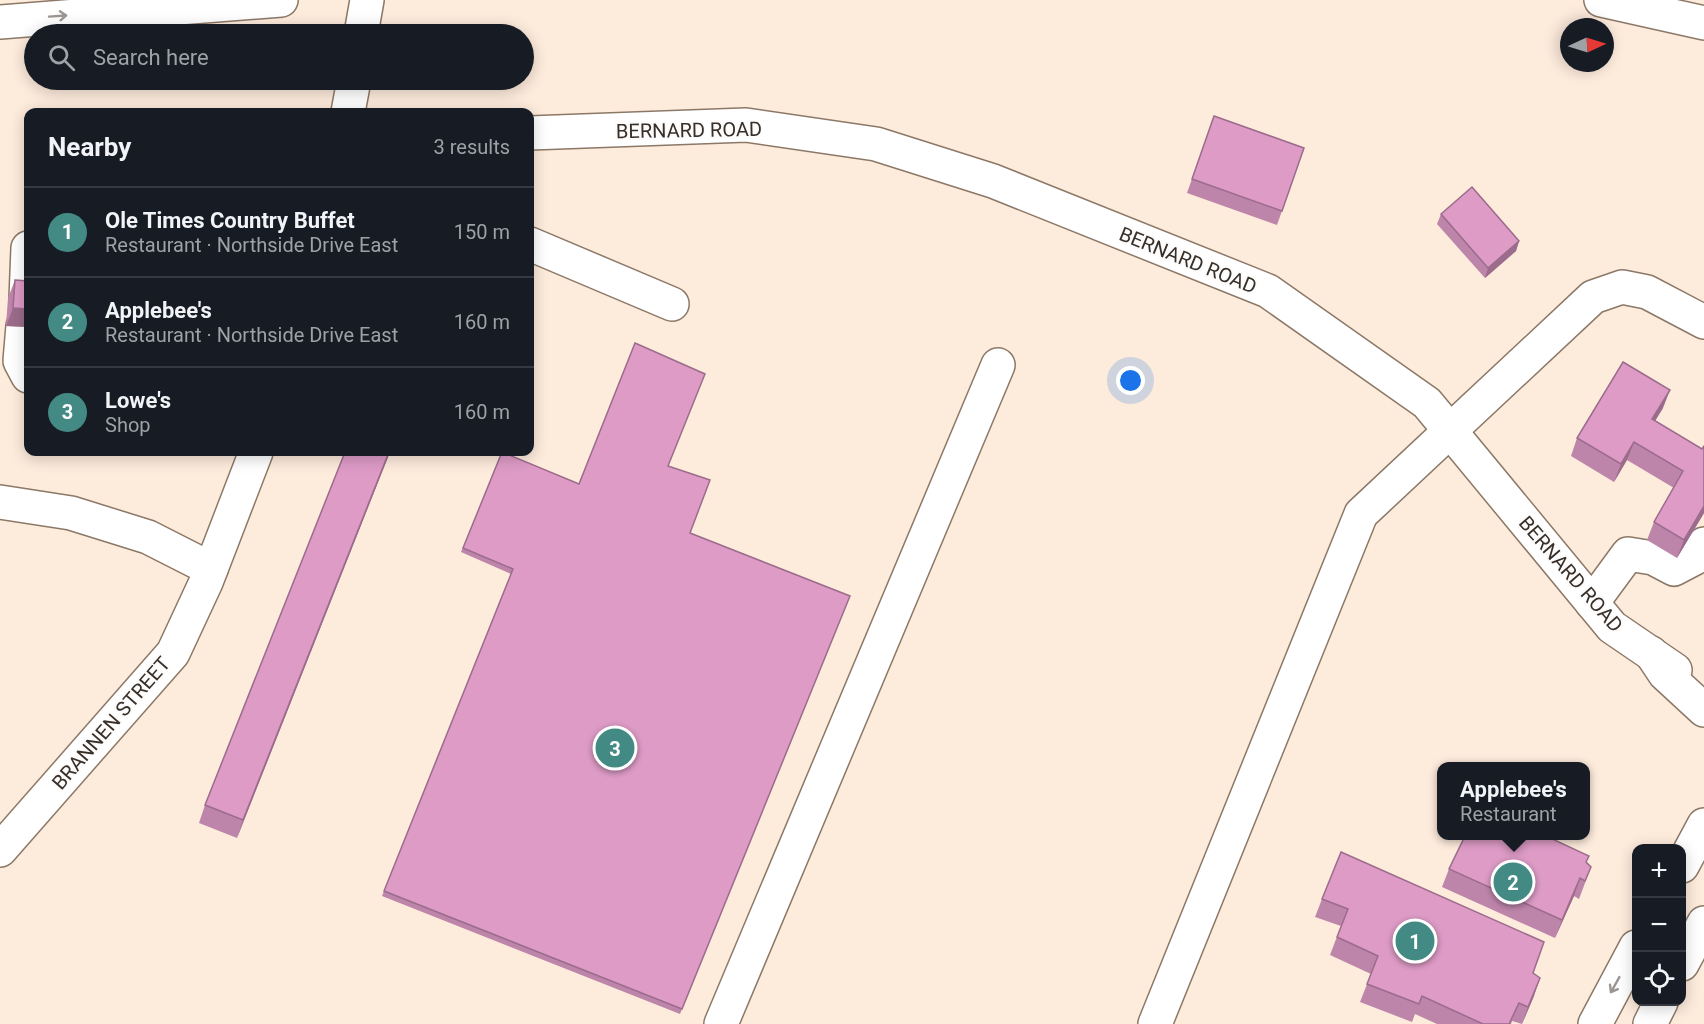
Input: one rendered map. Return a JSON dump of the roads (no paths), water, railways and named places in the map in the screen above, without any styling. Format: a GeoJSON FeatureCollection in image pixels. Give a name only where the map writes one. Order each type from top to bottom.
{"type":"FeatureCollection","features":[{"type":"Feature","properties":{"kind":"main road"},"geometry":{"type":"LineString","coordinates":[[0,22],[280,0]]}},
{"type":"Feature","properties":{"kind":"main road"},"geometry":{"type":"LineString","coordinates":[[363,24],[367,0]]}},
{"type":"Feature","properties":{"kind":"main road"},"geometry":{"type":"LineString","coordinates":[[1600,0],[1704,23]]}},
{"type":"Feature","properties":{"kind":"main road"},"geometry":{"type":"LineString","coordinates":[[1618,0],[1704,8]]}},
{"type":"Feature","properties":{"kind":"main road","name":"BERNARD ROAD"},"geometry":{"type":"LineString","coordinates":[[534,133],[746,125],[876,144],[993,181],[1268,291],[1427,404],[1612,627],[1704,689]]}},
{"type":"Feature","properties":{"kind":"main road"},"geometry":{"type":"LineString","coordinates":[[534,246],[672,304]]}},
{"type":"Feature","properties":{"kind":"main road"},"geometry":{"type":"LineString","coordinates":[[1155,1024],[1361,514],[1593,297],[1622,287],[1647,292],[1704,322]]}},
{"type":"Feature","properties":{"kind":"main road"},"geometry":{"type":"LineString","coordinates":[[24,323],[20,362],[24,369]]}},
{"type":"Feature","properties":{"kind":"main road"},"geometry":{"type":"LineString","coordinates":[[721,1024],[998,365]]}},
{"type":"Feature","properties":{"kind":"main road","name":"BRANNEN STREET"},"geometry":{"type":"LineString","coordinates":[[0,850],[173,653],[211,569],[254,456]]}},
{"type":"Feature","properties":{"kind":"main road"},"geometry":{"type":"LineString","coordinates":[[0,502],[71,513],[148,537],[211,569]]}},
{"type":"Feature","properties":{"kind":"main road"},"geometry":{"type":"LineString","coordinates":[[1592,603],[1628,554],[1653,558],[1674,569],[1695,558],[1704,544]]}},
{"type":"Feature","properties":{"kind":"main road"},"geometry":{"type":"LineString","coordinates":[[1651,653],[1665,674],[1704,710]]}},
{"type":"Feature","properties":{"kind":"main road"},"geometry":{"type":"LineString","coordinates":[[1694,844],[1704,800]]}},
{"type":"Feature","properties":{"kind":"main road"},"geometry":{"type":"LineString","coordinates":[[1686,957],[1704,923]]}},
{"type":"Feature","properties":{"kind":"main road"},"geometry":{"type":"LineString","coordinates":[[1595,1024],[1633,952]]}},
{"type":"Feature","properties":{"kind":"place","name":"Lowe's"},"geometry":{"type":"Point","coordinates":[615,748]}},
{"type":"Feature","properties":{"kind":"place","name":"Applebee's"},"geometry":{"type":"Point","coordinates":[1513,882]}},
{"type":"Feature","properties":{"kind":"place","name":"Ole Times Country Buffet"},"geometry":{"type":"Point","coordinates":[1415,941]}}]}
